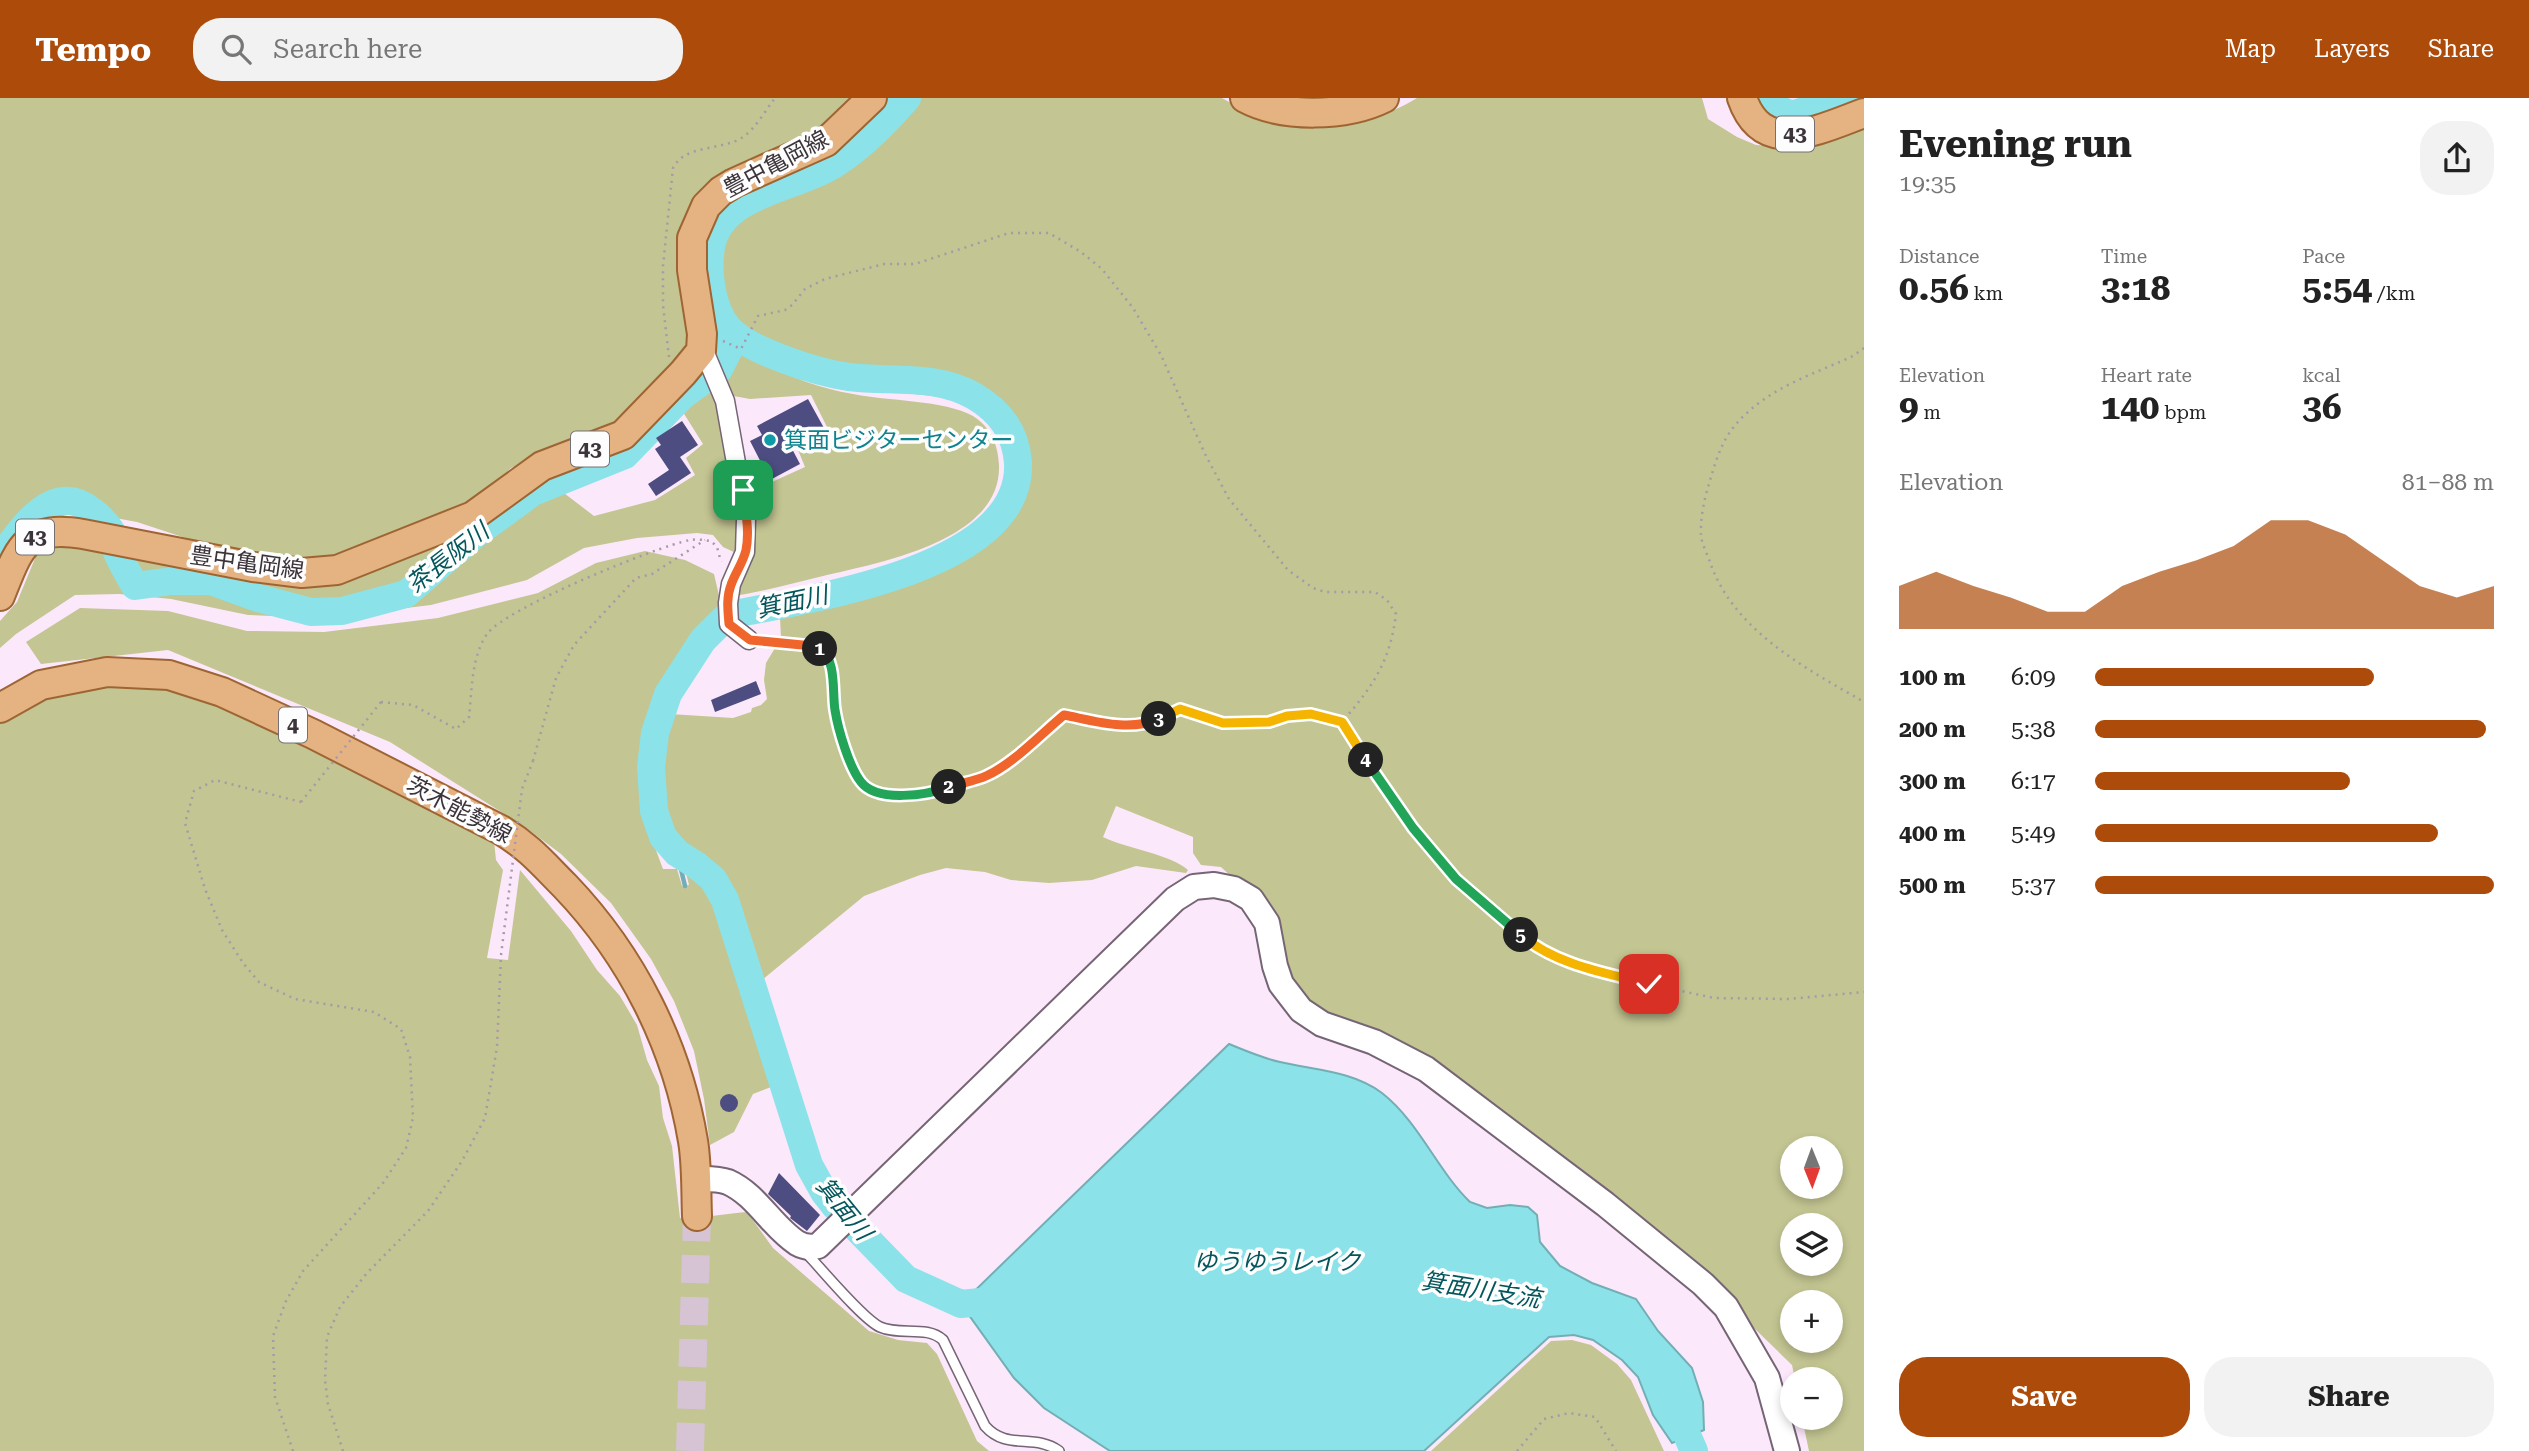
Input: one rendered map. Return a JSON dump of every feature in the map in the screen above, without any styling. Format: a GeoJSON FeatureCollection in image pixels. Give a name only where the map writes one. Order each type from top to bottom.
{"type":"FeatureCollection","features":[{"type":"Feature","properties":{"kind":"main road","name":"豊中亀岡線"},"geometry":{"type":"LineString","coordinates":[[0,596],[18,552],[36,537],[65,532],[253,567],[302,573],[337,570],[473,516],[542,466],[623,435],[697,357],[714,358],[691,251],[693,233],[706,206],[720,191],[734,183],[826,142],[872,98]]}},
{"type":"Feature","properties":{"kind":"main road"},"geometry":{"type":"LineString","coordinates":[[1245,98],[1255,103],[1298,112],[1338,111],[1384,98]]}},
{"type":"Feature","properties":{"kind":"main road","name":"43"},"geometry":{"type":"LineString","coordinates":[[1742,98],[1748,113],[1761,129],[1787,136],[1813,131],[1864,113]]}},
{"type":"Feature","properties":{"kind":"main road","name":"茨木能勢線"},"geometry":{"type":"LineString","coordinates":[[0,708],[41,685],[107,672],[169,675],[222,692],[313,734],[526,845],[592,915],[639,984],[651,1008],[676,1069],[689,1118],[697,1216]]}},
{"type":"Feature","properties":{"kind":"street"},"geometry":{"type":"LineString","coordinates":[[714,358],[731,430],[747,527],[745,552],[731,584],[727,603],[729,624],[750,640]]}},
{"type":"Feature","properties":{"kind":"street"},"geometry":{"type":"LineString","coordinates":[[695,1175],[721,1180],[738,1188],[752,1198],[796,1242],[808,1247],[822,1243],[1175,899],[1190,888],[1222,885],[1238,890],[1259,909],[1267,923],[1281,984],[1301,1010],[1326,1026],[1374,1042],[1415,1062],[1605,1204],[1703,1284],[1726,1307],[1767,1378],[1787,1451]]}},
{"type":"Feature","properties":{"kind":"lane"},"geometry":{"type":"LineString","coordinates":[[808,1247],[809,1256],[874,1324],[896,1331],[932,1332],[943,1340],[985,1426],[993,1436],[1009,1444],[1047,1445],[1059,1451]]}},
{"type":"Feature","properties":{"kind":"path"},"geometry":{"type":"LineString","coordinates":[[714,358],[736,347],[741,349],[761,314],[785,310],[808,287],[847,271],[884,264],[915,264],[1009,233],[1049,233],[1081,252],[1102,269],[1133,308],[1161,355],[1205,454],[1229,499],[1288,570],[1313,588],[1325,592],[1375,592],[1387,600],[1396,614],[1392,644],[1369,691],[1342,722]]}},
{"type":"Feature","properties":{"kind":"path"},"geometry":{"type":"LineString","coordinates":[[1864,348],[1853,356],[1771,394],[1730,429],[1718,451],[1706,492],[1701,537],[1714,575],[1726,597],[1762,636],[1808,670],[1864,702]]}},
{"type":"Feature","properties":{"kind":"path"},"geometry":{"type":"LineString","coordinates":[[293,1451],[275,1397],[273,1336],[281,1312],[303,1271],[383,1183],[406,1149],[413,1118],[410,1057],[401,1029],[374,1012],[295,999],[259,982],[243,963],[222,930],[205,889],[185,823],[194,791],[215,780],[301,802],[381,702],[413,705],[456,729],[469,717],[475,663],[487,634],[500,622],[537,600],[647,553],[688,540],[705,540],[652,574],[636,578],[574,645],[556,678],[523,789],[501,955],[497,1047],[485,1118],[462,1161],[428,1212],[367,1273],[340,1307],[327,1336],[325,1380],[328,1404],[343,1451]]}},
{"type":"Feature","properties":{"kind":"path"},"geometry":{"type":"LineString","coordinates":[[750,640],[813,646],[824,650],[830,662],[835,710],[844,747],[861,783],[877,792],[907,796],[935,793],[968,780],[984,777],[1013,760],[1064,715],[1117,725],[1146,724],[1180,709],[1223,723],[1269,722],[1287,716],[1311,714],[1342,722],[1422,839],[1456,879],[1532,945],[1575,965],[1714,998],[1789,999],[1864,992]]}},
{"type":"Feature","properties":{"kind":"path"},"geometry":{"type":"LineString","coordinates":[[1517,1451],[1544,1419],[1569,1413],[1595,1418],[1616,1451]]}},
{"type":"Feature","properties":{"kind":"green space"},"geometry":{"type":"Polygon","coordinates":[[[0,98],[859,98],[825,130],[712,185],[689,342],[686,350],[632,411],[579,442],[511,468],[469,507],[400,540],[302,564],[213,547],[137,522],[99,515],[67,515],[32,523],[8,538],[0,560],[0,98]]]}},
{"type":"Feature","properties":{"kind":"green space"},"geometry":{"type":"Polygon","coordinates":[[[889,98],[1222,98],[1273,123],[1315,127],[1352,123],[1387,113],[1417,98],[1702,98],[1708,119],[1737,137],[1756,145],[1786,147],[1864,122],[1864,1451],[1809,1451],[1805,1430],[1843,1430],[1843,1367],[1792,1367],[1646,1223],[1308,1006],[1233,878],[1221,867],[1201,865],[1193,853],[1193,837],[1116,806],[1103,837],[1171,860],[1188,870],[1186,873],[1136,866],[1092,880],[1049,883],[1011,880],[985,872],[946,868],[864,896],[762,980],[732,890],[715,868],[678,838],[670,826],[661,795],[660,778],[663,743],[670,714],[733,718],[751,712],[752,708],[761,705],[767,699],[764,680],[766,663],[781,638],[779,597],[885,572],[924,559],[959,542],[988,520],[1005,492],[1009,458],[1005,442],[994,422],[982,411],[966,403],[887,391],[816,375],[783,364],[726,338],[715,322],[707,296],[702,257],[704,238],[717,208],[836,145],[889,98]]]}},
{"type":"Feature","properties":{"kind":"green space"},"geometry":{"type":"Polygon","coordinates":[[[725,345],[772,368],[819,386],[866,396],[947,407],[973,416],[989,431],[997,450],[999,465],[995,491],[981,513],[959,530],[933,544],[874,564],[735,596],[748,493],[805,467],[796,445],[828,429],[811,395],[750,399],[728,395],[715,364],[725,345]]]}},
{"type":"Feature","properties":{"kind":"green space"},"geometry":{"type":"Polygon","coordinates":[[[708,368],[719,396],[737,520],[736,553],[723,547],[713,535],[697,533],[637,538],[584,548],[527,580],[431,605],[323,618],[248,615],[171,599],[119,594],[75,595],[16,634],[0,648],[0,621],[17,602],[36,556],[42,549],[63,542],[292,583],[543,477],[594,516],[655,500],[695,475],[686,458],[703,444],[681,409],[639,452],[627,443],[691,379],[708,368]]]}},
{"type":"Feature","properties":{"kind":"green space"},"geometry":{"type":"Polygon","coordinates":[[[645,551],[685,560],[714,574],[723,613],[691,643],[667,677],[652,715],[641,786],[646,819],[663,869],[677,869],[682,886],[689,885],[685,869],[703,884],[714,900],[756,1028],[753,1031],[771,1087],[753,1094],[734,1132],[710,1145],[694,1051],[674,1001],[651,959],[611,903],[561,854],[525,827],[390,742],[168,650],[41,664],[26,642],[80,608],[168,611],[247,631],[324,632],[438,618],[538,593],[596,563],[645,551]]]}},
{"type":"Feature","properties":{"kind":"green space"},"geometry":{"type":"Polygon","coordinates":[[[103,685],[167,690],[217,704],[494,841],[496,860],[503,870],[487,958],[508,960],[520,870],[571,931],[597,970],[620,996],[637,1025],[647,1060],[659,1086],[663,1118],[672,1146],[680,1218],[747,1212],[773,1248],[869,1331],[898,1340],[927,1343],[937,1354],[977,1441],[989,1451],[0,1451],[0,719],[45,696],[103,685]]]}},
{"type":"Feature","properties":{"kind":"green space"},"geometry":{"type":"Polygon","coordinates":[[[1572,1340],[1591,1345],[1617,1364],[1631,1380],[1664,1451],[1431,1451],[1551,1341],[1572,1340]]]}},
{"type":"Feature","properties":{"kind":"water","name":"ゆうゆうレイク"},"geometry":{"type":"Polygon","coordinates":[[[1229,1044],[1280,1062],[1333,1072],[1371,1086],[1407,1118],[1470,1202],[1487,1208],[1510,1205],[1528,1207],[1537,1215],[1540,1242],[1560,1266],[1592,1283],[1636,1299],[1658,1331],[1692,1368],[1703,1402],[1704,1430],[1672,1443],[1653,1415],[1638,1377],[1622,1360],[1593,1340],[1574,1335],[1549,1337],[1424,1451],[1110,1451],[1044,1408],[1014,1378],[961,1304],[1229,1044]]]}},
{"type":"Feature","properties":{"kind":"building","name":"箕面ビジターセンター"},"geometry":{"type":"Polygon","coordinates":[[[808,399],[824,428],[790,445],[800,464],[770,480],[750,441],[762,435],[757,426],[808,399]]]}},
{"type":"Feature","properties":{"kind":"building"},"geometry":{"type":"Polygon","coordinates":[[[682,421],[698,445],[680,457],[691,473],[656,496],[648,484],[669,470],[655,449],[661,445],[656,438],[682,421]]]}},
{"type":"Feature","properties":{"kind":"building"},"geometry":{"type":"Polygon","coordinates":[[[756,681],[761,694],[715,712],[711,700],[756,681]]]}},
{"type":"Feature","properties":{"kind":"building"},"geometry":{"type":"Polygon","coordinates":[[[729,1094],[735,1097],[738,1103],[735,1109],[729,1112],[723,1109],[720,1103],[723,1097],[729,1094]]]}},
{"type":"Feature","properties":{"kind":"building"},"geometry":{"type":"Polygon","coordinates":[[[779,1173],[820,1215],[807,1231],[790,1218],[768,1194],[779,1173]]]}},
{"type":"Feature","properties":{"kind":"waterway","name":"箕面川"},"geometry":{"type":"LineString","coordinates":[[907,98],[872,134],[833,165],[762,195],[729,215],[717,229],[711,247],[710,278],[714,300],[722,320],[738,337],[785,360],[849,377],[944,384],[983,402],[1005,424],[1017,452],[1018,463],[1010,499],[987,529],[951,553],[907,572],[859,587],[735,614],[724,619],[703,640],[668,694],[655,733],[651,767],[654,811],[663,837],[677,853],[713,879],[725,900],[809,1165],[824,1192],[906,1279],[961,1304],[999,1300]]}},
{"type":"Feature","properties":{"kind":"waterway","name":"箕面川"},"geometry":{"type":"LineString","coordinates":[[1765,98],[1773,106],[1791,115],[1845,98]]}},
{"type":"Feature","properties":{"kind":"waterway","name":"茶長阪川"},"geometry":{"type":"LineString","coordinates":[[0,559],[18,534],[39,512],[51,504],[64,501],[78,503],[105,523],[113,534],[117,552],[135,586],[172,581],[211,581],[258,598],[311,612],[342,611],[406,594],[477,533],[533,492],[625,455],[682,396],[719,369],[729,349],[732,332]]}},
{"type":"Feature","properties":{"kind":"waterway"},"geometry":{"type":"LineString","coordinates":[[677,853],[685,886]]}},
{"type":"Feature","properties":{"kind":"waterway","name":"箕面川支流"},"geometry":{"type":"LineString","coordinates":[[1674,1405],[1694,1451]]}},
{"type":"Feature","properties":{"kind":"tunnel"},"geometry":{"type":"LineString","coordinates":[[690,1451],[697,1216]]}},
{"type":"Feature","properties":{"kind":"place","name":"箕面ビジターセンター"},"geometry":{"type":"Point","coordinates":[770,440]}},
{"type":"Feature","properties":{"kind":"route"},"geometry":{"type":"LineString","coordinates":[[743,490],[746,547],[736,578],[731,584],[727,603],[729,624],[750,640],[813,646],[824,650],[830,662],[835,710],[844,747],[861,783],[877,792],[907,796],[935,793],[968,780],[984,777],[1013,760],[1064,715],[1117,725],[1146,724],[1180,709],[1223,723],[1269,722],[1287,716],[1311,714],[1342,722],[1413,828],[1456,879],[1532,945],[1575,965],[1649,984]]}}]}
